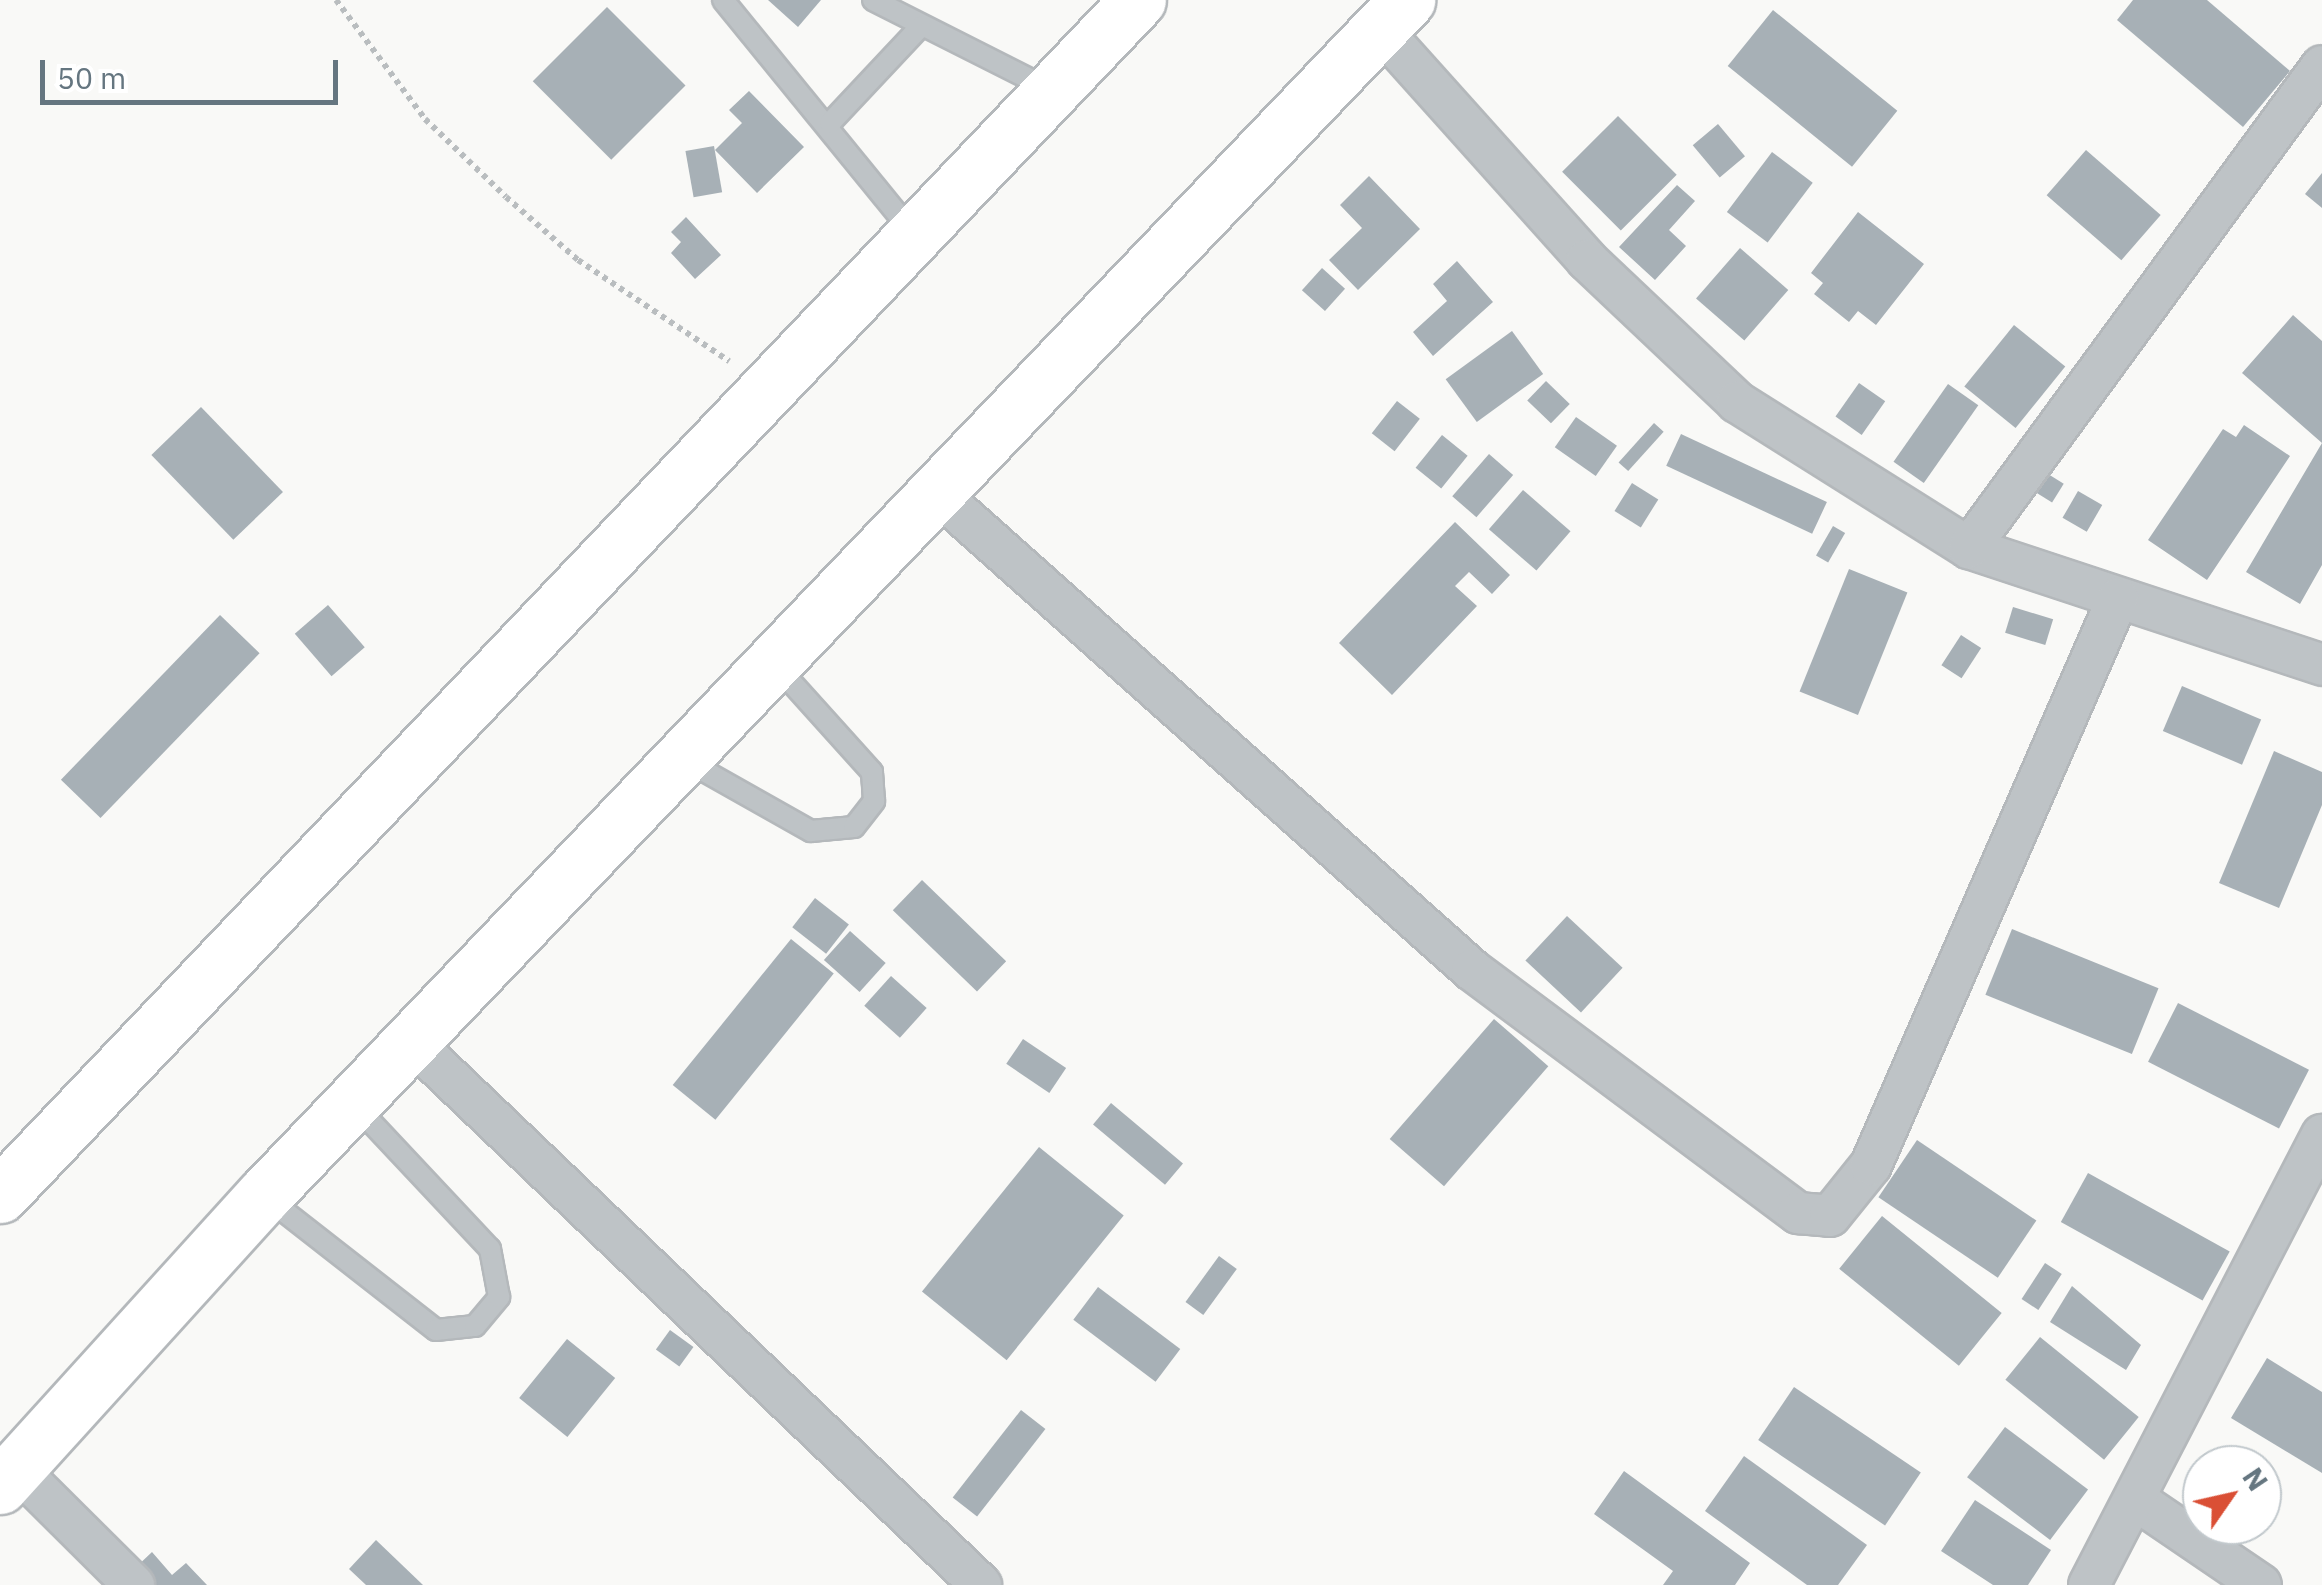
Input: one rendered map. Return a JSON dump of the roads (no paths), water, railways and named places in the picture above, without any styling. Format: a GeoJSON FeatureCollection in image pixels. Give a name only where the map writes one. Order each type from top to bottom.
{"type":"FeatureCollection","features":[{"type":"Feature","properties":{"kind":"highway"},"geometry":{"type":"LineString","coordinates":[[0,1195],[774,391],[1138,0]]}},
{"type":"Feature","properties":{"kind":"highway"},"geometry":{"type":"LineString","coordinates":[[8,1477],[264,1195],[1394,14]]}},
{"type":"Feature","properties":{"kind":"street"},"geometry":{"type":"LineString","coordinates":[[1394,14],[1586,260],[1737,402],[1969,548],[2322,666]]}},
{"type":"Feature","properties":{"kind":"street"},"geometry":{"type":"LineString","coordinates":[[1969,548],[2322,66]]}},
{"type":"Feature","properties":{"kind":"street"},"geometry":{"type":"LineString","coordinates":[[938,494],[1472,970],[1798,1213],[1830,1216],[1871,1165],[2118,598]]}},
{"type":"Feature","properties":{"kind":"street"},"geometry":{"type":"LineString","coordinates":[[411,1042],[981,1585]]}},
{"type":"Feature","properties":{"kind":"street"},"geometry":{"type":"LineString","coordinates":[[2089,1585],[2322,1136]]}},
{"type":"Feature","properties":{"kind":"street"},"geometry":{"type":"LineString","coordinates":[[8,1477],[134,1585]]}},
{"type":"Feature","properties":{"kind":"street"},"geometry":{"type":"LineString","coordinates":[[2136,1500],[2261,1585]]}},
{"type":"Feature","properties":{"kind":"lane"},"geometry":{"type":"LineString","coordinates":[[723,0],[830,122],[917,238]]}},
{"type":"Feature","properties":{"kind":"lane"},"geometry":{"type":"LineString","coordinates":[[873,0],[1053,92]]}},
{"type":"Feature","properties":{"kind":"lane"},"geometry":{"type":"LineString","coordinates":[[830,122],[920,27]]}},
{"type":"Feature","properties":{"kind":"lane"},"geometry":{"type":"LineString","coordinates":[[681,758],[810,831],[854,827],[874,801],[872,772],[774,663]]}},
{"type":"Feature","properties":{"kind":"lane"},"geometry":{"type":"LineString","coordinates":[[264,1195],[436,1330],[475,1326],[499,1298],[490,1249],[353,1103]]}}]}
